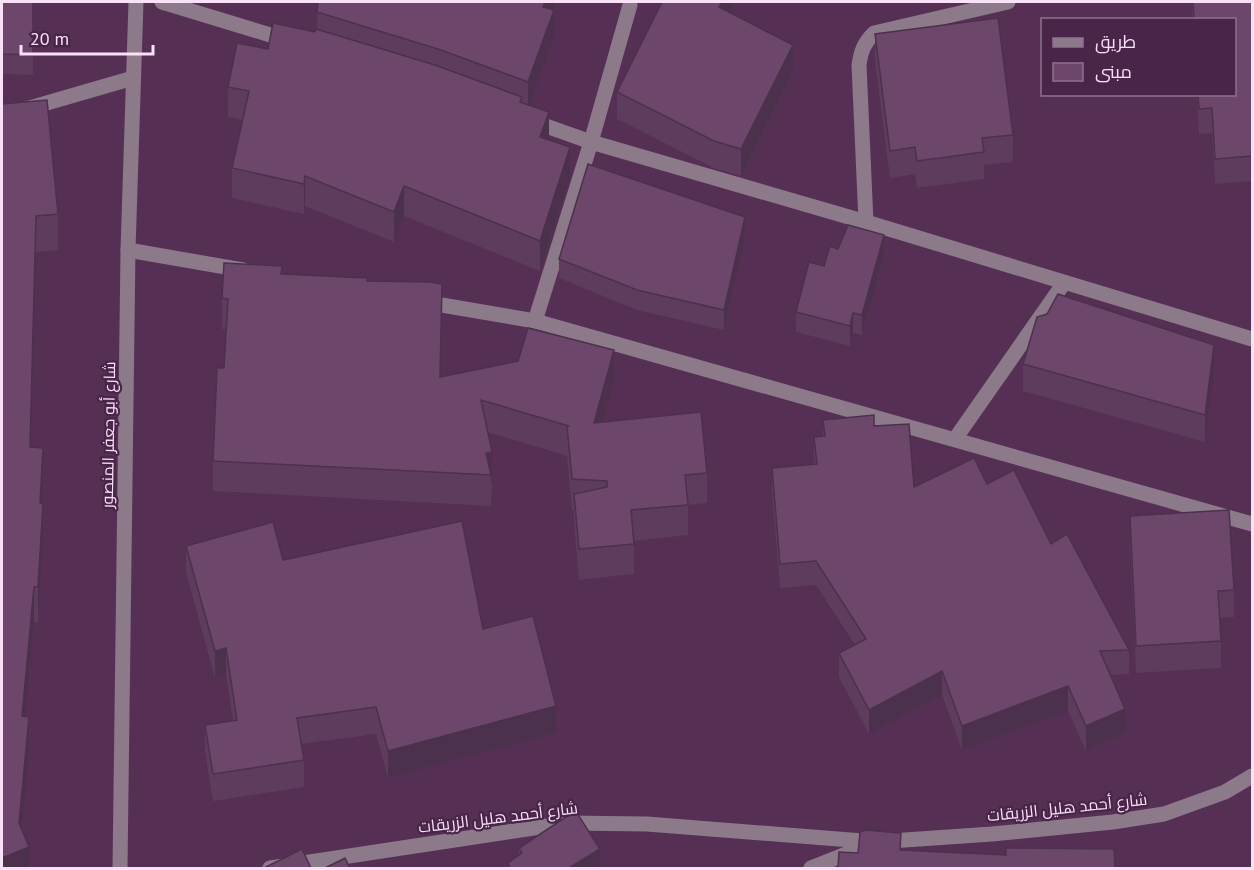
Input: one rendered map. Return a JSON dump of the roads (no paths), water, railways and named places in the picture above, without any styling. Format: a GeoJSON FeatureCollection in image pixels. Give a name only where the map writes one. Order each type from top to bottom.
{"type":"FeatureCollection","features":[{"type":"Feature","properties":{"kind":"street","name":"شارع أبو جعفر المنصور"},"geometry":{"type":"LineString","coordinates":[[120,868],[128,250],[136,2]]}},
{"type":"Feature","properties":{"kind":"street"},"geometry":{"type":"LineString","coordinates":[[162,2],[306,46]]}},
{"type":"Feature","properties":{"kind":"street"},"geometry":{"type":"LineString","coordinates":[[866,222],[860,65],[861,51],[867,40],[874,33],[1008,2]]}},
{"type":"Feature","properties":{"kind":"street"},"geometry":{"type":"LineString","coordinates":[[535,321],[591,142],[630,5]]}},
{"type":"Feature","properties":{"kind":"street"},"geometry":{"type":"LineString","coordinates":[[2,116],[133,78]]}},
{"type":"Feature","properties":{"kind":"street"},"geometry":{"type":"LineString","coordinates":[[515,114],[591,142],[866,222],[1252,339]]}},
{"type":"Feature","properties":{"kind":"street"},"geometry":{"type":"LineString","coordinates":[[128,250],[256,272]]}},
{"type":"Feature","properties":{"kind":"street"},"geometry":{"type":"LineString","coordinates":[[955,439],[1064,282]]}},
{"type":"Feature","properties":{"kind":"street"},"geometry":{"type":"LineString","coordinates":[[407,299],[535,321],[1252,524]]}},
{"type":"Feature","properties":{"kind":"street","name":"شارع أحمد هليل الزريقات"},"geometry":{"type":"LineString","coordinates":[[270,868],[567,824],[647,824],[876,842],[1014,832],[1113,822],[1164,814],[1225,792],[1252,776]]}},
{"type":"Feature","properties":{"kind":"street","name":"شارع أحمد هليل الزريقات"},"geometry":{"type":"LineString","coordinates":[[811,868],[876,842]]}}]}
